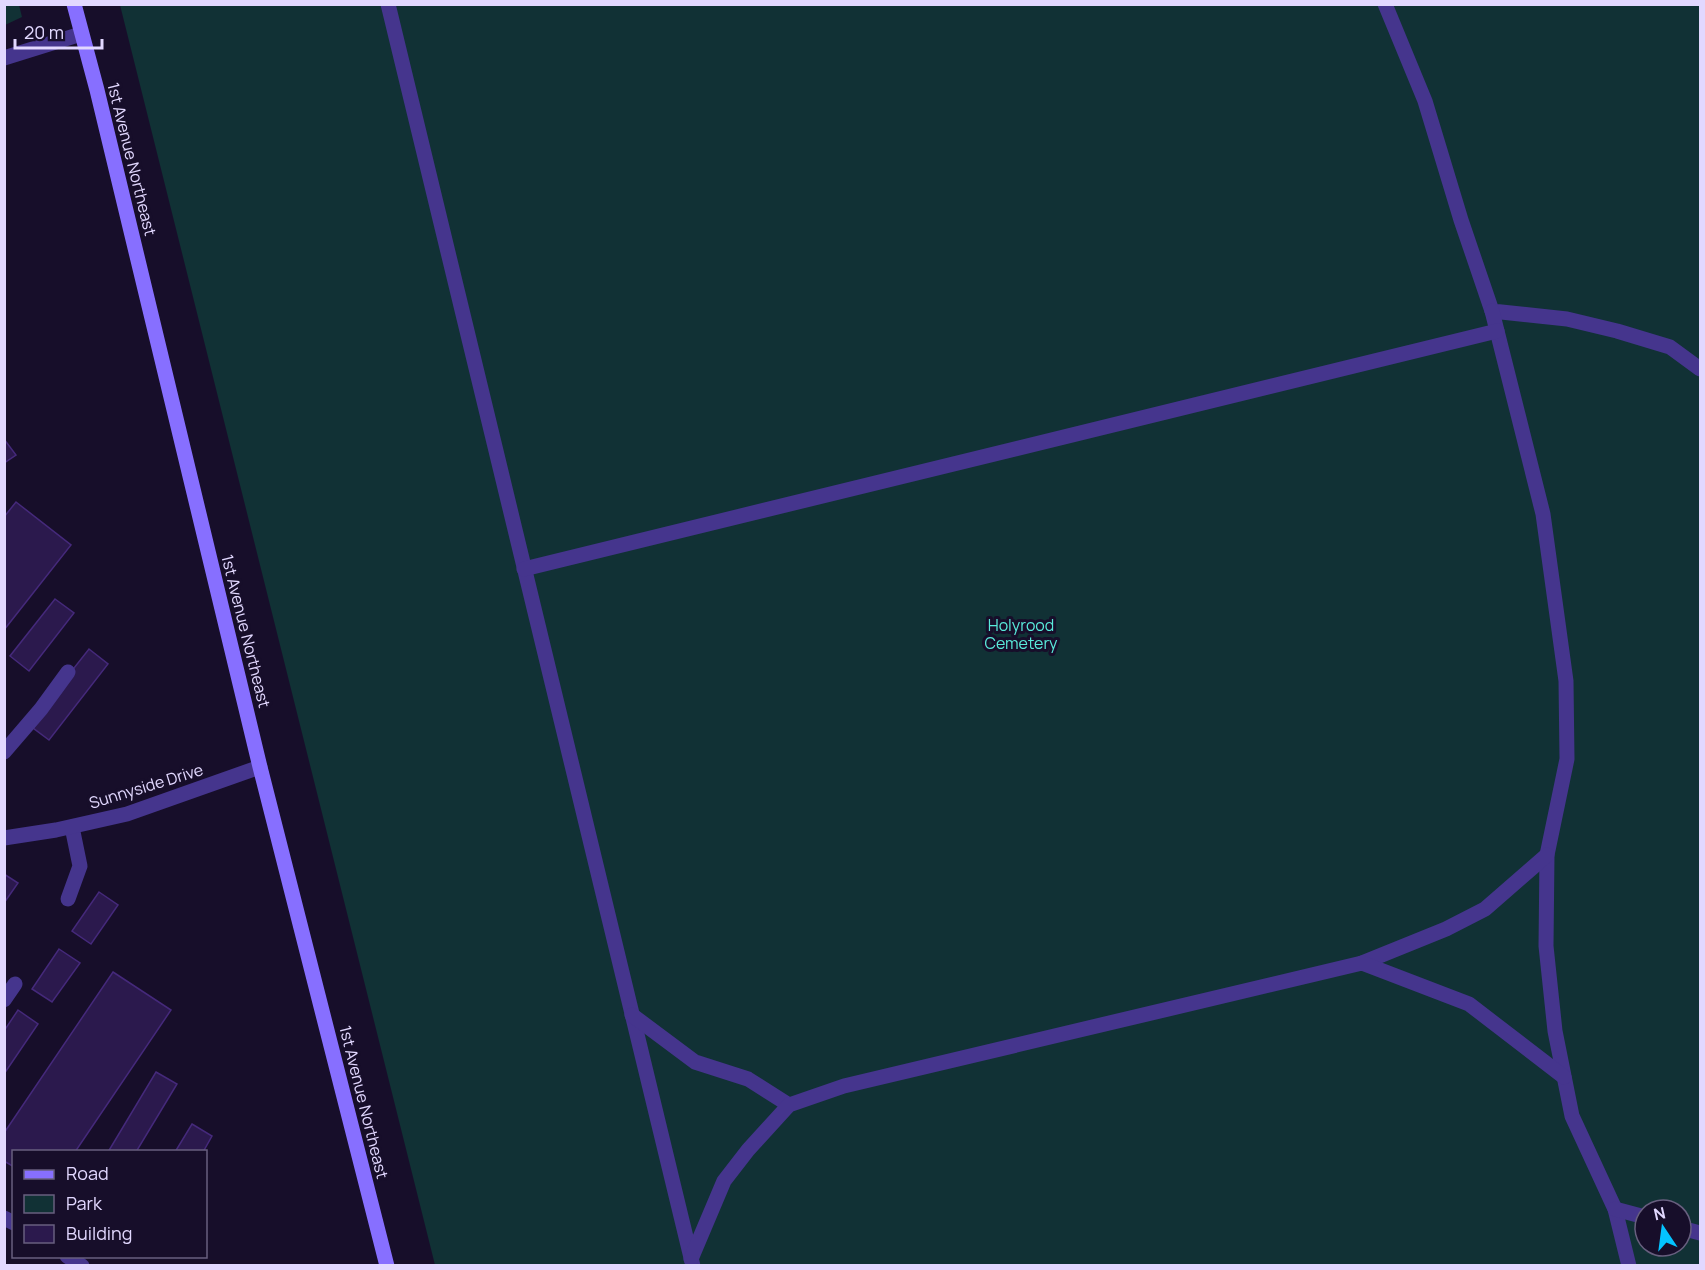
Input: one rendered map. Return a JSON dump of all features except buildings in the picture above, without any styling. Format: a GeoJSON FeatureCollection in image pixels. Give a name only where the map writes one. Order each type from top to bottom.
{"type":"FeatureCollection","features":[{"type":"Feature","properties":{"kind":"street","name":"1st Avenue Northeast"},"geometry":{"type":"LineString","coordinates":[[74,4],[97,90],[260,767],[387,1266]]}},
{"type":"Feature","properties":{"kind":"street"},"geometry":{"type":"LineString","coordinates":[[388,4],[692,1262]]}},
{"type":"Feature","properties":{"kind":"street"},"geometry":{"type":"LineString","coordinates":[[1385,4],[1425,101],[1461,220],[1492,311],[1543,514],[1566,681],[1567,759],[1547,855],[1546,946],[1555,1031],[1572,1116],[1615,1209],[1629,1266]]}},
{"type":"Feature","properties":{"kind":"street"},"geometry":{"type":"LineString","coordinates":[[4,58],[81,34]]}},
{"type":"Feature","properties":{"kind":"street"},"geometry":{"type":"LineString","coordinates":[[1492,311],[1567,319],[1617,331],[1670,347],[1701,369]]}},
{"type":"Feature","properties":{"kind":"street"},"geometry":{"type":"LineString","coordinates":[[524,569],[1497,331]]}},
{"type":"Feature","properties":{"kind":"street"},"geometry":{"type":"LineString","coordinates":[[4,752],[41,709],[68,672]]}},
{"type":"Feature","properties":{"kind":"street","name":"Sunnyside Drive"},"geometry":{"type":"LineString","coordinates":[[4,838],[72,827],[127,814],[260,767]]}},
{"type":"Feature","properties":{"kind":"street"},"geometry":{"type":"LineString","coordinates":[[68,899],[80,866],[72,827]]}},
{"type":"Feature","properties":{"kind":"street"},"geometry":{"type":"LineString","coordinates":[[692,1262],[724,1180],[789,1105],[844,1086],[1362,963],[1446,929],[1485,909],[1547,855]]}},
{"type":"Feature","properties":{"kind":"street"},"geometry":{"type":"LineString","coordinates":[[1362,963],[1470,1004],[1564,1077]]}},
{"type":"Feature","properties":{"kind":"street"},"geometry":{"type":"LineString","coordinates":[[4,1000],[15,984]]}},
{"type":"Feature","properties":{"kind":"street"},"geometry":{"type":"LineString","coordinates":[[632,1015],[695,1062],[748,1079],[789,1105]]}},
{"type":"Feature","properties":{"kind":"street"},"geometry":{"type":"LineString","coordinates":[[1615,1209],[1633,1214]]}},
{"type":"Feature","properties":{"kind":"green space"},"geometry":{"type":"Polygon","coordinates":[[[4,5],[19,5],[22,17],[5,25],[4,5]]]}},
{"type":"Feature","properties":{"kind":"green space","name":"Holyrood Cemetery"},"geometry":{"type":"Polygon","coordinates":[[[120,5],[1700,5],[1700,1265],[435,1265],[120,5]]]}}]}
